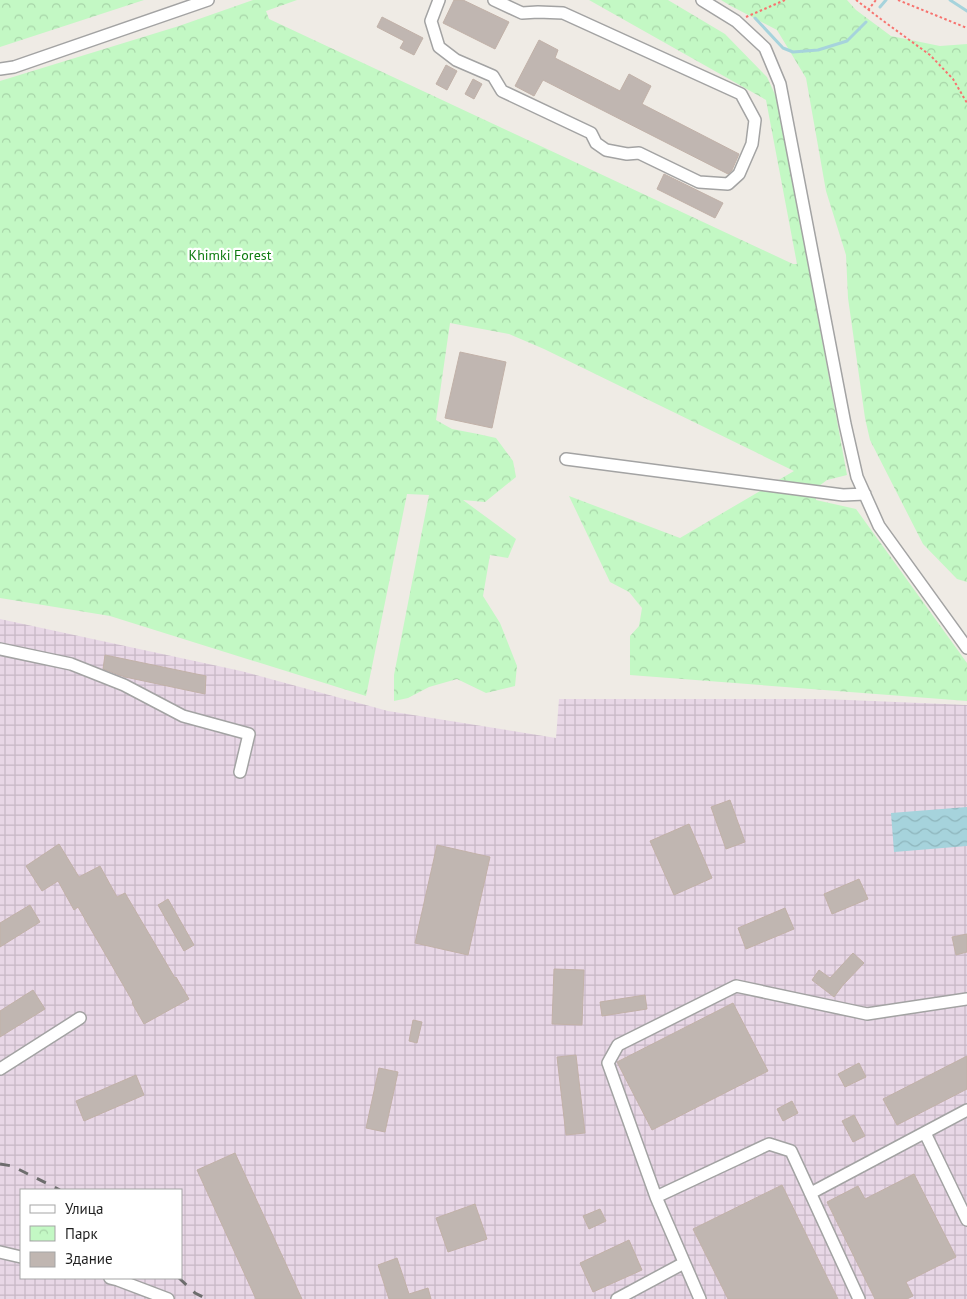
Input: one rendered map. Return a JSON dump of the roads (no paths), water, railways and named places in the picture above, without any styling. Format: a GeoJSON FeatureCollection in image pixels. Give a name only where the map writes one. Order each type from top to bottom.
{"type":"FeatureCollection","features":[{"type":"Feature","properties":{"kind":"street"},"geometry":{"type":"LineString","coordinates":[[0,70],[208,0]]}},
{"type":"Feature","properties":{"kind":"street"},"geometry":{"type":"LineString","coordinates":[[439,0],[431,21],[439,47],[456,60],[493,76],[502,91],[591,134],[596,143],[606,150],[627,154],[640,153],[699,182],[728,184],[739,174],[752,144],[755,120],[741,94],[563,13],[522,13],[494,0]]}},
{"type":"Feature","properties":{"kind":"street"},"geometry":{"type":"LineString","coordinates":[[702,0],[736,21],[765,48],[780,84],[845,424],[857,477],[879,526],[967,648]]}},
{"type":"Feature","properties":{"kind":"street"},"geometry":{"type":"LineString","coordinates":[[566,458],[843,495],[865,494]]}},
{"type":"Feature","properties":{"kind":"street"},"geometry":{"type":"LineString","coordinates":[[0,649],[71,664],[124,685],[183,716],[248,734],[240,772]]}},
{"type":"Feature","properties":{"kind":"street"},"geometry":{"type":"LineString","coordinates":[[700,1299],[656,1197],[608,1063],[618,1045],[736,986],[867,1014],[967,999]]}},
{"type":"Feature","properties":{"kind":"street"},"geometry":{"type":"LineString","coordinates":[[0,1069],[80,1018]]}},
{"type":"Feature","properties":{"kind":"street"},"geometry":{"type":"LineString","coordinates":[[811,1194],[967,1110]]}},
{"type":"Feature","properties":{"kind":"street"},"geometry":{"type":"LineString","coordinates":[[924,1133],[967,1220]]}},
{"type":"Feature","properties":{"kind":"street"},"geometry":{"type":"LineString","coordinates":[[656,1197],[769,1144],[791,1151],[858,1299]]}},
{"type":"Feature","properties":{"kind":"street"},"geometry":{"type":"LineString","coordinates":[[0,1252],[20,1257]]}},
{"type":"Feature","properties":{"kind":"street"},"geometry":{"type":"LineString","coordinates":[[617,1299],[684,1263]]}},
{"type":"Feature","properties":{"kind":"street"},"geometry":{"type":"LineString","coordinates":[[114,1279],[168,1299]]}},
{"type":"Feature","properties":{"kind":"water"},"geometry":{"type":"Polygon","coordinates":[[[967,807],[967,846],[894,852],[891,813],[967,807]]]}},
{"type":"Feature","properties":{"kind":"waterway"},"geometry":{"type":"LineString","coordinates":[[880,7],[886,0]]}},
{"type":"Feature","properties":{"kind":"waterway"},"geometry":{"type":"LineString","coordinates":[[950,0],[967,11]]}},
{"type":"Feature","properties":{"kind":"waterway"},"geometry":{"type":"LineString","coordinates":[[755,18],[783,48],[793,52],[818,50],[847,41],[866,22]]}},
{"type":"Feature","properties":{"kind":"railway"},"geometry":{"type":"LineString","coordinates":[[0,1164],[12,1166],[58,1189]]}},
{"type":"Feature","properties":{"kind":"railway"},"geometry":{"type":"LineString","coordinates":[[180,1279],[195,1293],[207,1299]]}},
{"type":"Feature","properties":{"kind":"park label","name":"Khimki Forest"},"geometry":{"type":"Point","coordinates":[230,255]}}]}
